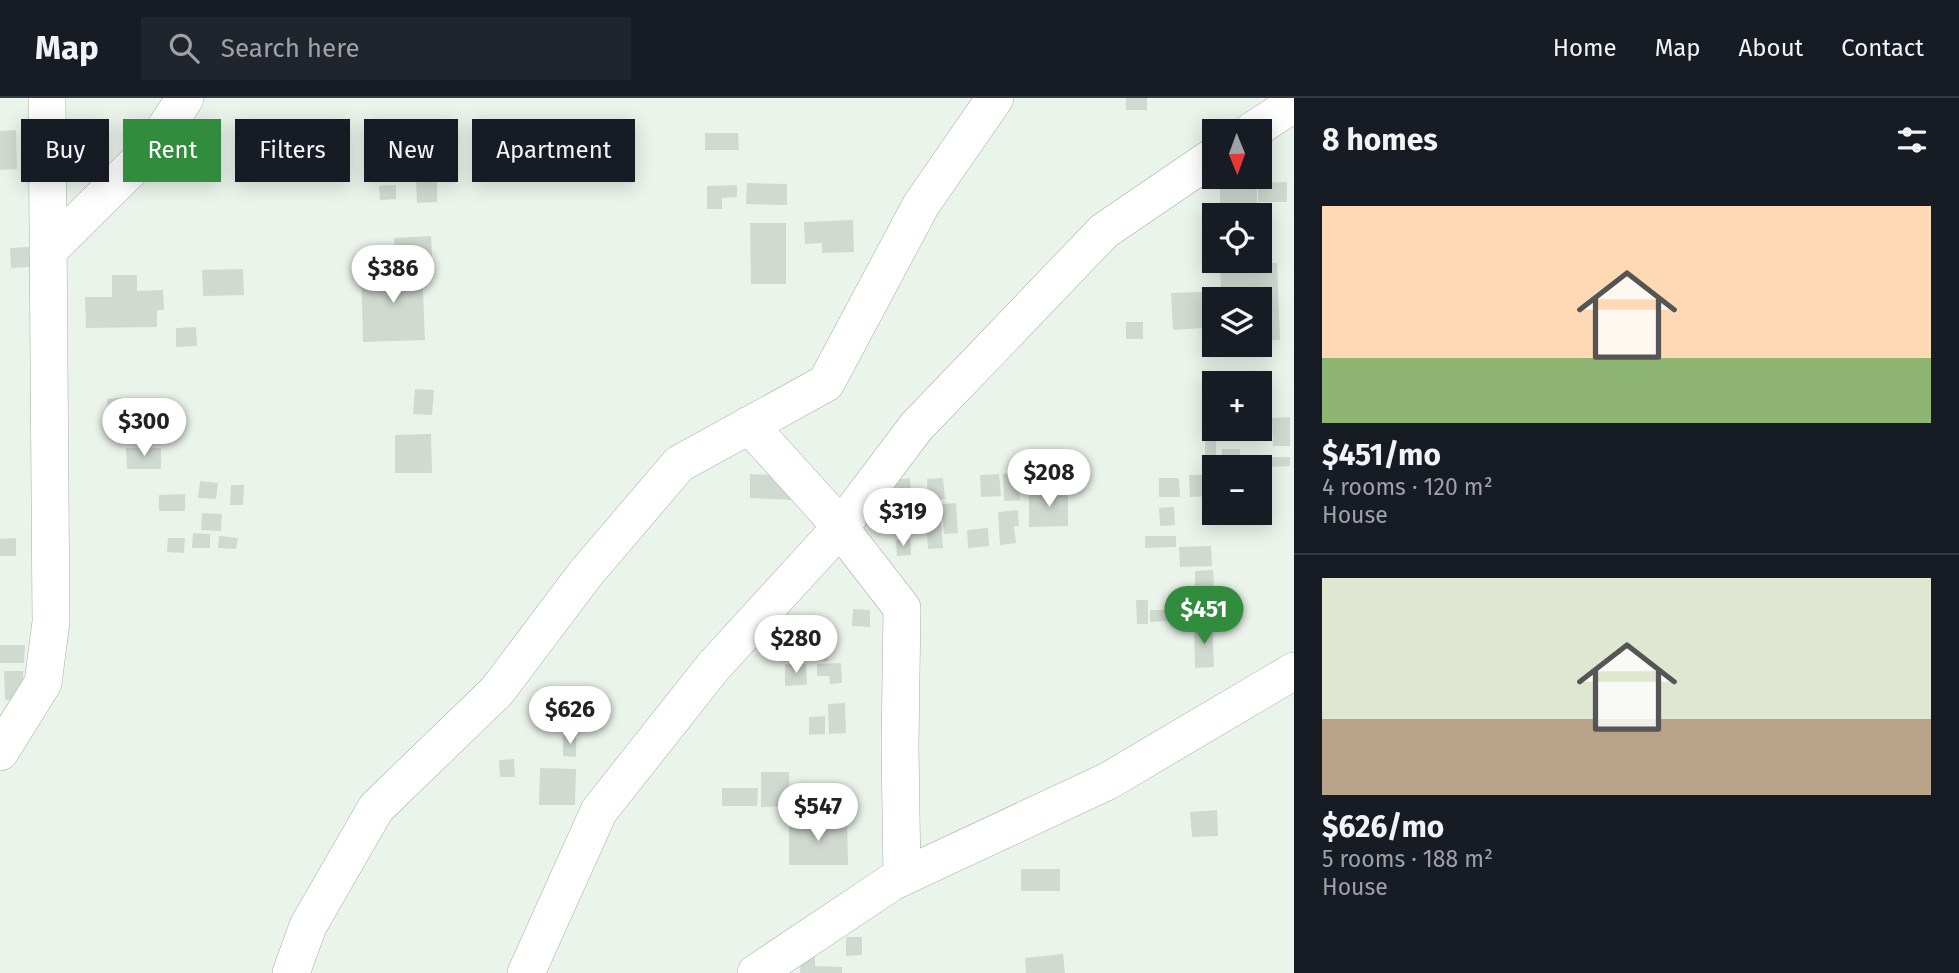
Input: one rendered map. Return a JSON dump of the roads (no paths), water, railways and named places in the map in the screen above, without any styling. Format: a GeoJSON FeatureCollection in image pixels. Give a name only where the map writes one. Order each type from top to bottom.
{"type":"FeatureCollection","features":[{"type":"Feature","properties":{"kind":"street"},"geometry":{"type":"LineString","coordinates":[[0,752],[43,683],[51,622],[47,98]]}},
{"type":"Feature","properties":{"kind":"street"},"geometry":{"type":"LineString","coordinates":[[48,251],[152,148],[185,98]]}},
{"type":"Feature","properties":{"kind":"street"},"geometry":{"type":"LineString","coordinates":[[291,973],[308,926],[376,808],[497,691],[586,573],[679,464],[826,383],[921,205],[995,98]]}},
{"type":"Feature","properties":{"kind":"street"},"geometry":{"type":"LineString","coordinates":[[1270,119],[1290,106],[1294,98]]}},
{"type":"Feature","properties":{"kind":"street"},"geometry":{"type":"LineString","coordinates":[[526,973],[599,811],[713,667],[840,528],[916,427],[1104,231],[1202,164]]}},
{"type":"Feature","properties":{"kind":"street"},"geometry":{"type":"LineString","coordinates":[[749,425],[840,528],[902,608],[902,877]]}},
{"type":"Feature","properties":{"kind":"street"},"geometry":{"type":"LineString","coordinates":[[756,973],[902,877],[1108,781],[1294,671]]}}]}
